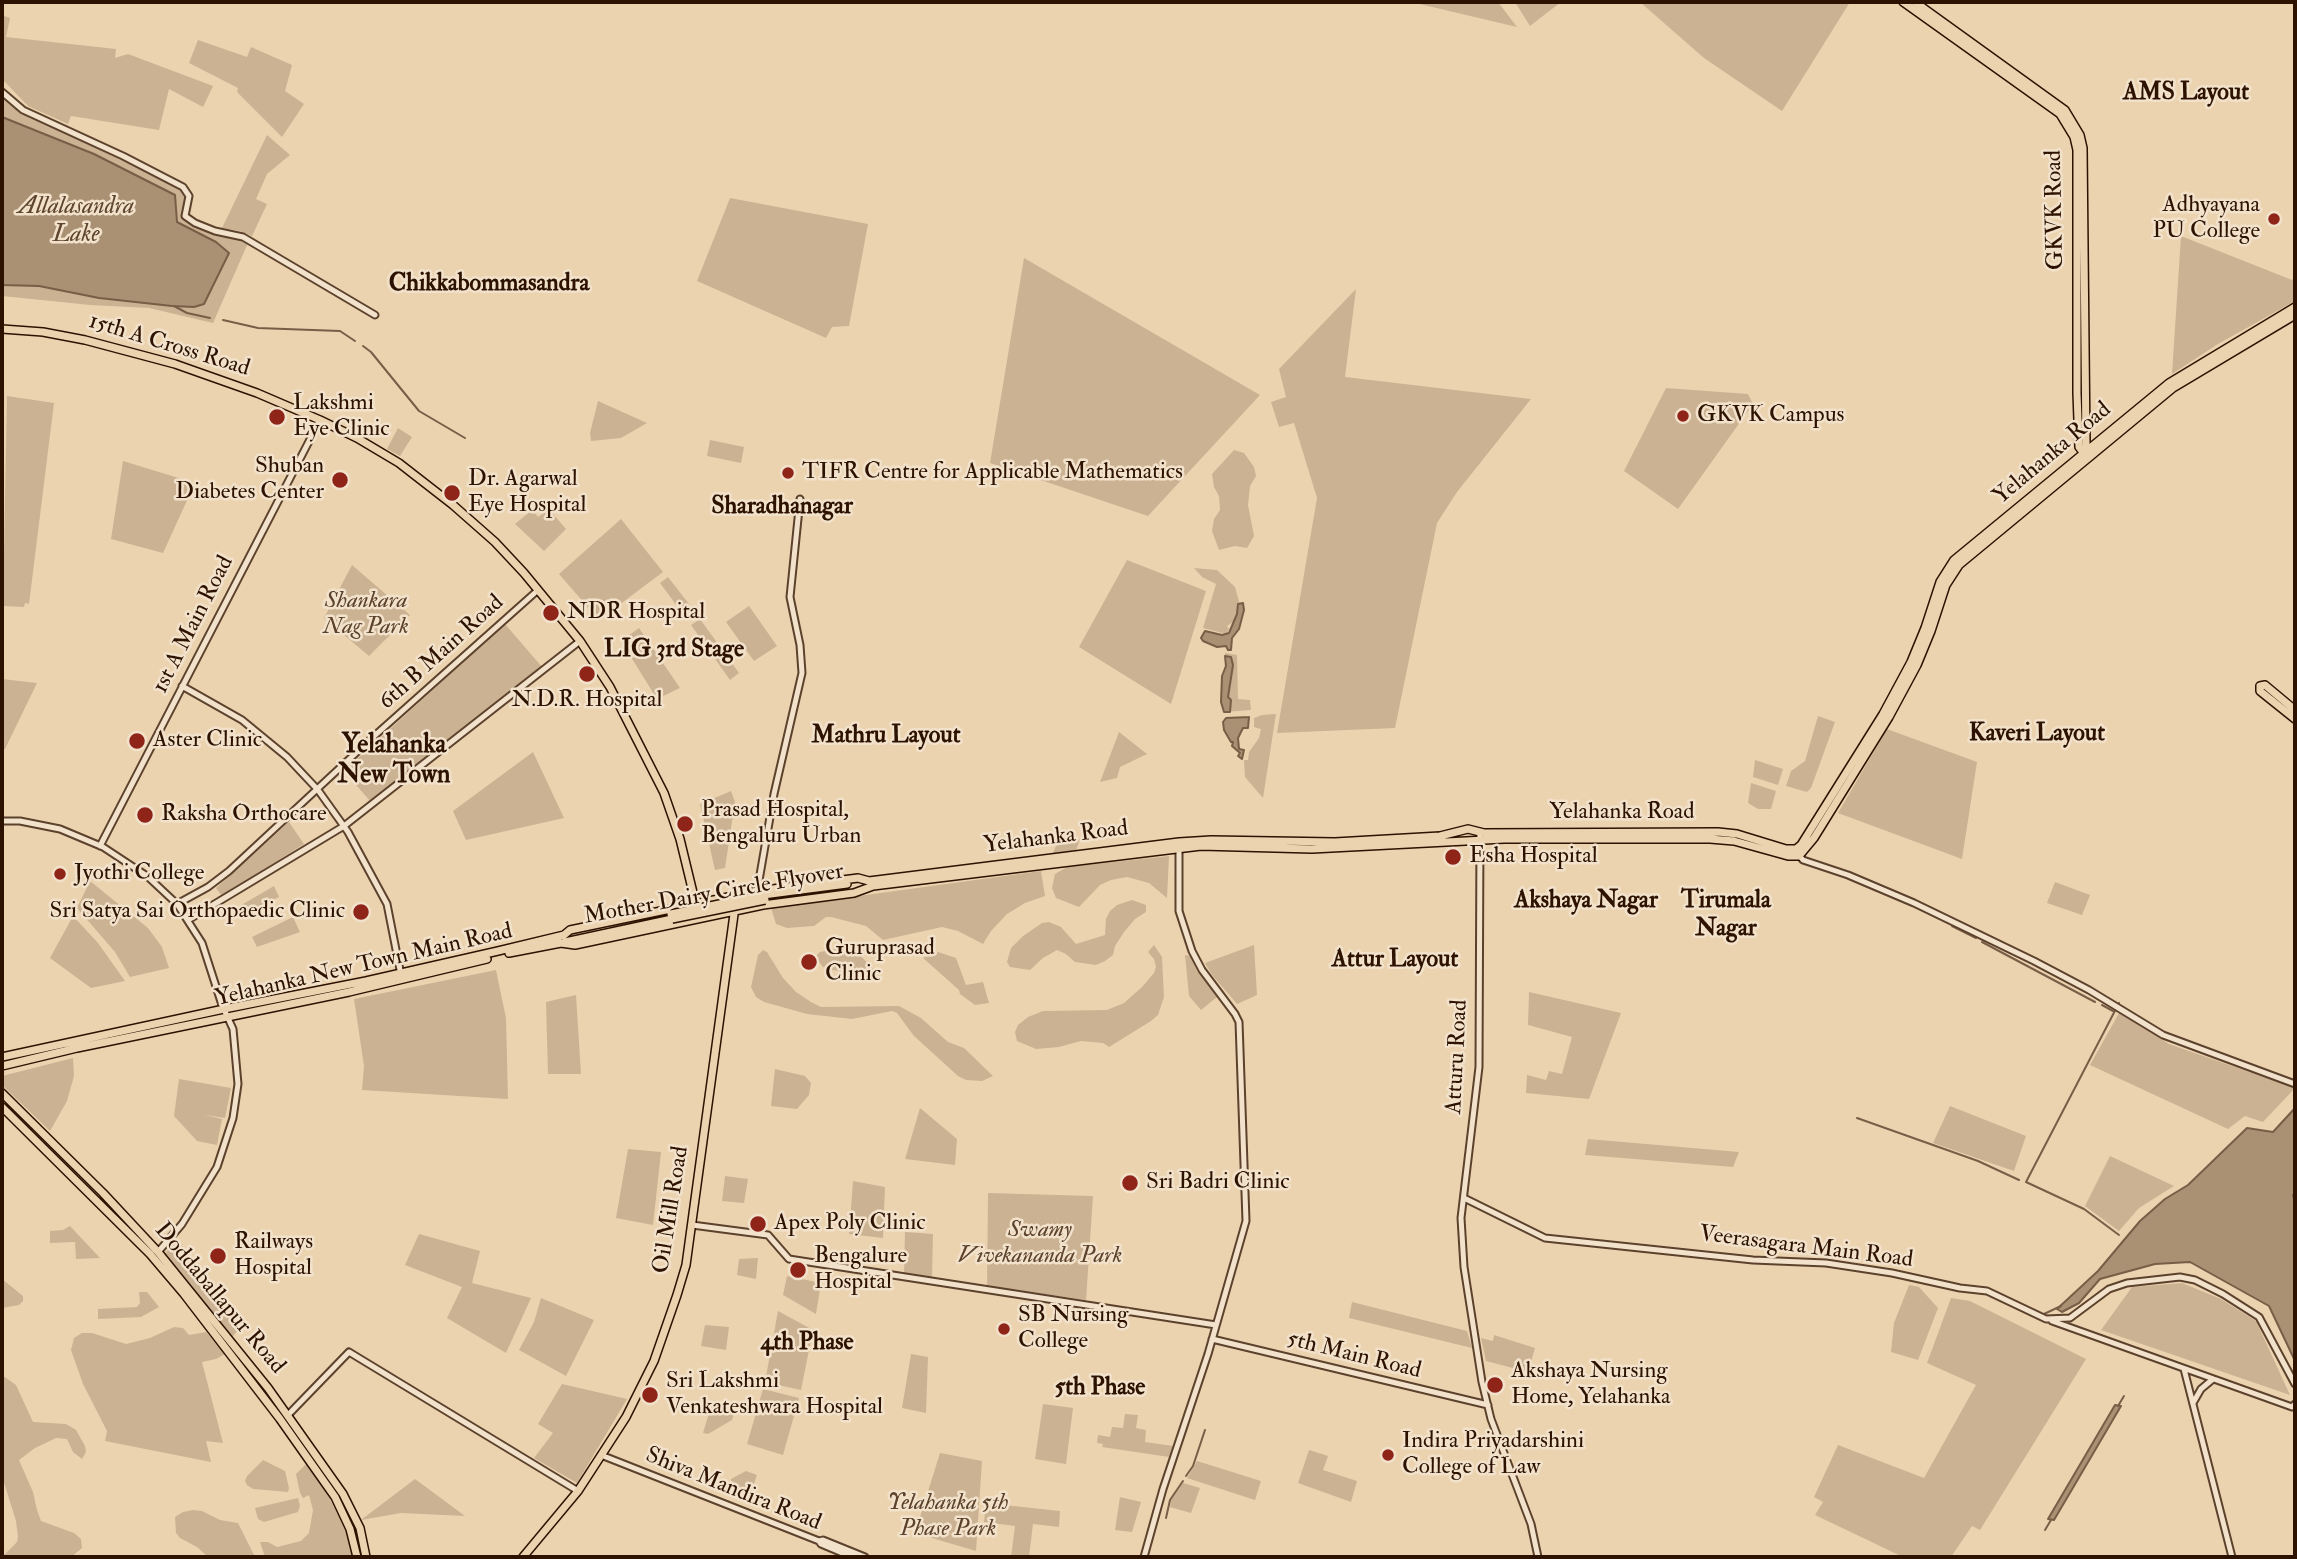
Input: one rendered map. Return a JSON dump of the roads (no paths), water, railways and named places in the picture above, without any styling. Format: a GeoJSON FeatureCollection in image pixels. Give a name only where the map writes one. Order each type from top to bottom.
{"type":"FeatureCollection","features":[{"type":"Feature","properties":{"kind":"main road","name":"GKVK Road"},"geometry":{"type":"LineString","coordinates":[[1903,2],[2060,114],[2074,136],[2077,150],[2079,446],[2088,454]]}},
{"type":"Feature","properties":{"kind":"main road","name":"GKVK Road"},"geometry":{"type":"LineString","coordinates":[[1915,2],[2065,110],[2080,135],[2083,148],[2088,454]]}},
{"type":"Feature","properties":{"kind":"main road","name":"Yelahanka Road"},"geometry":{"type":"LineString","coordinates":[[2088,454],[2169,383],[2295,307]]}},
{"type":"Feature","properties":{"kind":"main road","name":"Yelahanka Road"},"geometry":{"type":"LineString","coordinates":[[1179,845],[1335,849],[1480,837],[1718,832],[1737,834],[1797,853],[1883,714],[1911,662],[1940,582],[1954,561],[2173,388],[2295,315]]}},
{"type":"Feature","properties":{"kind":"main road","name":"15th A Cross Road"},"geometry":{"type":"LineString","coordinates":[[2,329],[66,336],[151,357],[250,390],[320,420],[383,453],[431,488],[495,542],[580,641],[617,699],[664,793],[680,839],[700,919]]}},
{"type":"Feature","properties":{"kind":"main road"},"geometry":{"type":"LineString","coordinates":[[2295,710],[2265,685],[2260,685],[2260,691],[2295,719]]}},
{"type":"Feature","properties":{"kind":"main road","name":"Yelahanka Road"},"geometry":{"type":"LineString","coordinates":[[871,884],[1211,840],[1312,843],[1440,836],[1468,829],[1480,837]]}},
{"type":"Feature","properties":{"kind":"main road","name":"Mother Dairy Circle Flyover"},"geometry":{"type":"LineString","coordinates":[[563,939],[762,898],[871,884]]}},
{"type":"Feature","properties":{"kind":"main road"},"geometry":{"type":"LineString","coordinates":[[733,896],[736,911],[762,898]]}},
{"type":"Feature","properties":{"kind":"main road"},"geometry":{"type":"LineString","coordinates":[[696,904],[733,896],[762,898]]}},
{"type":"Feature","properties":{"kind":"main road","name":"Yelahanka New Town Main Road"},"geometry":{"type":"LineString","coordinates":[[2,1066],[237,1015],[563,939],[570,930],[696,904]]}},
{"type":"Feature","properties":{"kind":"main road","name":"Yelahanka New Town Main Road"},"geometry":{"type":"LineString","coordinates":[[563,939],[575,945],[736,911]]}},
{"type":"Feature","properties":{"kind":"main road","name":"Oil Mill Road"},"geometry":{"type":"LineString","coordinates":[[523,1557],[578,1491],[626,1417],[654,1361],[686,1265],[723,988],[736,911]]}},
{"type":"Feature","properties":{"kind":"main road","name":"Yelahanka New Town Main Road"},"geometry":{"type":"LineString","coordinates":[[2,1057],[224,1009],[401,976]]}},
{"type":"Feature","properties":{"kind":"main road","name":"Doddaballapur Road"},"geometry":{"type":"LineString","coordinates":[[2,1093],[158,1252],[288,1415],[335,1497],[350,1529],[357,1557]]}},
{"type":"Feature","properties":{"kind":"main road","name":"Doddaballapur Road"},"geometry":{"type":"LineString","coordinates":[[2,1107],[150,1254],[184,1294],[342,1494],[360,1528],[366,1557]]}},
{"type":"Feature","properties":{"kind":"street"},"geometry":{"type":"LineString","coordinates":[[2,92],[23,110],[183,187],[189,195],[185,216],[195,223],[215,232],[243,237],[375,315]]}},
{"type":"Feature","properties":{"kind":"street","name":"1st A Main Road"},"geometry":{"type":"LineString","coordinates":[[100,846],[320,420]]}},
{"type":"Feature","properties":{"kind":"street"},"geometry":{"type":"LineString","coordinates":[[762,898],[776,783],[802,673],[800,645],[790,597],[800,499]]}},
{"type":"Feature","properties":{"kind":"street","name":"6th B Main Road"},"geometry":{"type":"LineString","coordinates":[[177,904],[208,887],[538,590]]}},
{"type":"Feature","properties":{"kind":"street"},"geometry":{"type":"LineString","coordinates":[[188,920],[344,826],[580,641]]}},
{"type":"Feature","properties":{"kind":"street"},"geometry":{"type":"LineString","coordinates":[[182,686],[242,720],[286,757],[318,790],[344,826],[387,904],[401,976]]}},
{"type":"Feature","properties":{"kind":"street"},"geometry":{"type":"LineString","coordinates":[[2,821],[20,821],[60,829],[100,846],[147,876],[177,904],[202,943],[233,1029]]}},
{"type":"Feature","properties":{"kind":"street","name":"Atturu Road"},"geometry":{"type":"LineString","coordinates":[[1480,837],[1478,1076],[1461,1218],[1464,1267],[1482,1382],[1531,1524],[1538,1557]]}},
{"type":"Feature","properties":{"kind":"street"},"geometry":{"type":"LineString","coordinates":[[1144,1557],[1163,1489],[1212,1339],[1245,1221],[1239,1022],[1202,970],[1192,951],[1179,911],[1179,845]]}},
{"type":"Feature","properties":{"kind":"street"},"geometry":{"type":"LineString","coordinates":[[1797,853],[1904,899],[2034,961],[2162,1035],[2295,1084]]}},
{"type":"Feature","properties":{"kind":"street"},"geometry":{"type":"LineString","coordinates":[[158,1252],[182,1224],[217,1167],[233,1118],[238,1084],[233,1029],[237,1015]]}},
{"type":"Feature","properties":{"kind":"street","name":"Veerasagara Main Road"},"geometry":{"type":"LineString","coordinates":[[1464,1198],[1545,1238],[1753,1260],[1826,1263],[1987,1291],[2046,1319],[2292,1407],[2295,1404]]}},
{"type":"Feature","properties":{"kind":"street"},"geometry":{"type":"LineString","coordinates":[[692,1226],[768,1235],[789,1259],[1216,1325]]}},
{"type":"Feature","properties":{"kind":"street"},"geometry":{"type":"LineString","coordinates":[[2046,1319],[2070,1318],[2109,1289],[2127,1283],[2180,1277],[2195,1280],[2259,1317],[2295,1384]]}},
{"type":"Feature","properties":{"kind":"street","name":"5th Main Road"},"geometry":{"type":"LineString","coordinates":[[1212,1339],[1488,1405]]}},
{"type":"Feature","properties":{"kind":"street"},"geometry":{"type":"LineString","coordinates":[[288,1415],[349,1352],[578,1491]]}},
{"type":"Feature","properties":{"kind":"street"},"geometry":{"type":"LineString","coordinates":[[2184,1369],[2232,1557]]}},
{"type":"Feature","properties":{"kind":"street"},"geometry":{"type":"LineString","coordinates":[[2193,1403],[2201,1389],[2213,1379]]}},
{"type":"Feature","properties":{"kind":"street","name":"Shiva Mandira Road"},"geometry":{"type":"LineString","coordinates":[[601,1455],[819,1541],[852,1557]]}},
{"type":"Feature","properties":{"kind":"street"},"geometry":{"type":"LineString","coordinates":[[819,1541],[823,1540],[865,1557]]}},
{"type":"Feature","properties":{"kind":"water","name":"Allalasandra Lake"},"geometry":{"type":"Polygon","coordinates":[[[2,117],[94,154],[175,195],[177,222],[216,242],[229,253],[204,304],[194,307],[172,306],[99,298],[39,286],[2,285],[2,117]]]}},
{"type":"Feature","properties":{"kind":"water"},"geometry":{"type":"Polygon","coordinates":[[[1243,603],[1244,610],[1239,629],[1232,638],[1231,650],[1226,646],[1217,647],[1203,641],[1201,638],[1205,631],[1222,635],[1229,633],[1238,604],[1243,603]]]}},
{"type":"Feature","properties":{"kind":"water"},"geometry":{"type":"Polygon","coordinates":[[[1225,656],[1231,657],[1233,665],[1228,697],[1231,700],[1230,712],[1224,712],[1221,702],[1225,656]]]}},
{"type":"Feature","properties":{"kind":"water"},"geometry":{"type":"Polygon","coordinates":[[[1249,717],[1248,728],[1243,728],[1238,738],[1239,749],[1244,750],[1242,759],[1232,746],[1233,742],[1224,730],[1223,722],[1226,718],[1249,717]]]}},
{"type":"Feature","properties":{"kind":"water"},"geometry":{"type":"Polygon","coordinates":[[[2295,1108],[2295,1361],[2269,1306],[2190,1262],[2155,1264],[2100,1279],[2079,1303],[2062,1312],[2057,1309],[2098,1271],[2140,1221],[2165,1199],[2188,1185],[2247,1128],[2273,1132],[2295,1108]]]}},
{"type":"Feature","properties":{"kind":"water"},"geometry":{"type":"Polygon","coordinates":[[[2115,1405],[2121,1406],[2054,1520],[2048,1519],[2115,1405]]]}},
{"type":"Feature","properties":{"kind":"waterway"},"geometry":{"type":"LineString","coordinates":[[174,306],[187,313],[210,318]]}},
{"type":"Feature","properties":{"kind":"waterway"},"geometry":{"type":"LineString","coordinates":[[223,320],[258,328],[340,331],[355,341]]}},
{"type":"Feature","properties":{"kind":"waterway"},"geometry":{"type":"LineString","coordinates":[[363,346],[371,352],[419,411],[465,438]]}},
{"type":"Feature","properties":{"kind":"waterway"},"geometry":{"type":"LineString","coordinates":[[1952,926],[1976,938]]}},
{"type":"Feature","properties":{"kind":"waterway"},"geometry":{"type":"LineString","coordinates":[[1982,942],[2095,1002]]}},
{"type":"Feature","properties":{"kind":"waterway"},"geometry":{"type":"LineString","coordinates":[[2119,1003],[2026,1182],[2084,1209],[2119,1235]]}},
{"type":"Feature","properties":{"kind":"waterway"},"geometry":{"type":"LineString","coordinates":[[2102,1005],[2113,1011]]}},
{"type":"Feature","properties":{"kind":"waterway"},"geometry":{"type":"LineString","coordinates":[[1857,1118],[1978,1161],[2019,1180]]}},
{"type":"Feature","properties":{"kind":"waterway"},"geometry":{"type":"LineString","coordinates":[[2044,1314],[2061,1306]]}},
{"type":"Feature","properties":{"kind":"waterway"},"geometry":{"type":"LineString","coordinates":[[2118,1406],[2124,1396]]}},
{"type":"Feature","properties":{"kind":"waterway"},"geometry":{"type":"LineString","coordinates":[[1186,1476],[1193,1466],[1205,1430]]}},
{"type":"Feature","properties":{"kind":"waterway"},"geometry":{"type":"LineString","coordinates":[[1166,1518],[1170,1500],[1183,1481]]}},
{"type":"Feature","properties":{"kind":"waterway"},"geometry":{"type":"LineString","coordinates":[[2045,1530],[2051,1520]]}},
{"type":"Feature","properties":{"kind":"place","name":"Adhyayana PU College"},"geometry":{"type":"Point","coordinates":[2274,219]}},
{"type":"Feature","properties":{"kind":"place","name":"GKVK Campus"},"geometry":{"type":"Point","coordinates":[1683,416]}},
{"type":"Feature","properties":{"kind":"place","name":"Lakshmi Eye Clinic"},"geometry":{"type":"Point","coordinates":[277,417]}},
{"type":"Feature","properties":{"kind":"place","name":"TIFR Centre for Applicable Mathematics"},"geometry":{"type":"Point","coordinates":[788,473]}},
{"type":"Feature","properties":{"kind":"place","name":"Shuban Diabetes Center"},"geometry":{"type":"Point","coordinates":[340,480]}},
{"type":"Feature","properties":{"kind":"place","name":"Dr. Agarwal Eye Hospital"},"geometry":{"type":"Point","coordinates":[452,493]}},
{"type":"Feature","properties":{"kind":"place","name":"NDR Hospital"},"geometry":{"type":"Point","coordinates":[551,613]}},
{"type":"Feature","properties":{"kind":"place","name":"N.D.R. Hospital"},"geometry":{"type":"Point","coordinates":[587,674]}},
{"type":"Feature","properties":{"kind":"place","name":"Aster Clinic"},"geometry":{"type":"Point","coordinates":[137,741]}},
{"type":"Feature","properties":{"kind":"place","name":"Raksha Orthocare"},"geometry":{"type":"Point","coordinates":[145,815]}},
{"type":"Feature","properties":{"kind":"place","name":"Prasad Hospital, Bengaluru Urban"},"geometry":{"type":"Point","coordinates":[685,824]}},
{"type":"Feature","properties":{"kind":"place","name":"Esha Hospital"},"geometry":{"type":"Point","coordinates":[1453,857]}},
{"type":"Feature","properties":{"kind":"place","name":"Jyothi College"},"geometry":{"type":"Point","coordinates":[60,874]}},
{"type":"Feature","properties":{"kind":"place","name":"Sri Satya Sai Orthopaedic Clinic"},"geometry":{"type":"Point","coordinates":[361,912]}},
{"type":"Feature","properties":{"kind":"place","name":"Guruprasad Clinic"},"geometry":{"type":"Point","coordinates":[809,962]}},
{"type":"Feature","properties":{"kind":"place","name":"Sri Badri Clinic"},"geometry":{"type":"Point","coordinates":[1130,1183]}},
{"type":"Feature","properties":{"kind":"place","name":"Apex Poly Clinic"},"geometry":{"type":"Point","coordinates":[758,1224]}},
{"type":"Feature","properties":{"kind":"place","name":"Railways Hospital"},"geometry":{"type":"Point","coordinates":[218,1256]}},
{"type":"Feature","properties":{"kind":"place","name":"Bengalure Hospital"},"geometry":{"type":"Point","coordinates":[798,1270]}},
{"type":"Feature","properties":{"kind":"place","name":"SB Nursing College"},"geometry":{"type":"Point","coordinates":[1004,1329]}},
{"type":"Feature","properties":{"kind":"place","name":"Akshaya Nursing Home, Yelahanka"},"geometry":{"type":"Point","coordinates":[1495,1385]}},
{"type":"Feature","properties":{"kind":"place","name":"Sri Lakshmi Venkateshwara Hospital"},"geometry":{"type":"Point","coordinates":[650,1395]}},
{"type":"Feature","properties":{"kind":"place","name":"Indira Priyadarshini College of Law"},"geometry":{"type":"Point","coordinates":[1388,1455]}},
{"type":"Feature","properties":{"kind":"district","name":"AMS Layout"},"geometry":{"type":"Point","coordinates":[2186,94]}},
{"type":"Feature","properties":{"kind":"district","name":"Chikkabommasandra"},"geometry":{"type":"Point","coordinates":[489,285]}},
{"type":"Feature","properties":{"kind":"district","name":"Sharadhanagar"},"geometry":{"type":"Point","coordinates":[782,508]}},
{"type":"Feature","properties":{"kind":"district","name":"LIG 3rd Stage"},"geometry":{"type":"Point","coordinates":[674,651]}},
{"type":"Feature","properties":{"kind":"district","name":"Kaveri Layout"},"geometry":{"type":"Point","coordinates":[2037,735]}},
{"type":"Feature","properties":{"kind":"district","name":"Mathru Layout"},"geometry":{"type":"Point","coordinates":[886,737]}},
{"type":"Feature","properties":{"kind":"district","name":"Yelahanka New Town"},"geometry":{"type":"Point","coordinates":[394,761]}},
{"type":"Feature","properties":{"kind":"district","name":"Akshaya Nagar"},"geometry":{"type":"Point","coordinates":[1586,902]}},
{"type":"Feature","properties":{"kind":"district","name":"Tirumala Nagar"},"geometry":{"type":"Point","coordinates":[1726,916]}},
{"type":"Feature","properties":{"kind":"district","name":"Attur Layout"},"geometry":{"type":"Point","coordinates":[1395,961]}},
{"type":"Feature","properties":{"kind":"district","name":"4th Phase"},"geometry":{"type":"Point","coordinates":[807,1344]}},
{"type":"Feature","properties":{"kind":"district","name":"5th Phase"},"geometry":{"type":"Point","coordinates":[1100,1389]}},
{"type":"Feature","properties":{"kind":"park label","name":"Shankara Nag Park"},"geometry":{"type":"Point","coordinates":[366,615]}},
{"type":"Feature","properties":{"kind":"park label","name":"Swamy Vivekananda Park"},"geometry":{"type":"Point","coordinates":[1040,1244]}},
{"type":"Feature","properties":{"kind":"park label","name":"Yelahanka 5th Phase Park"},"geometry":{"type":"Point","coordinates":[948,1517]}}]}
